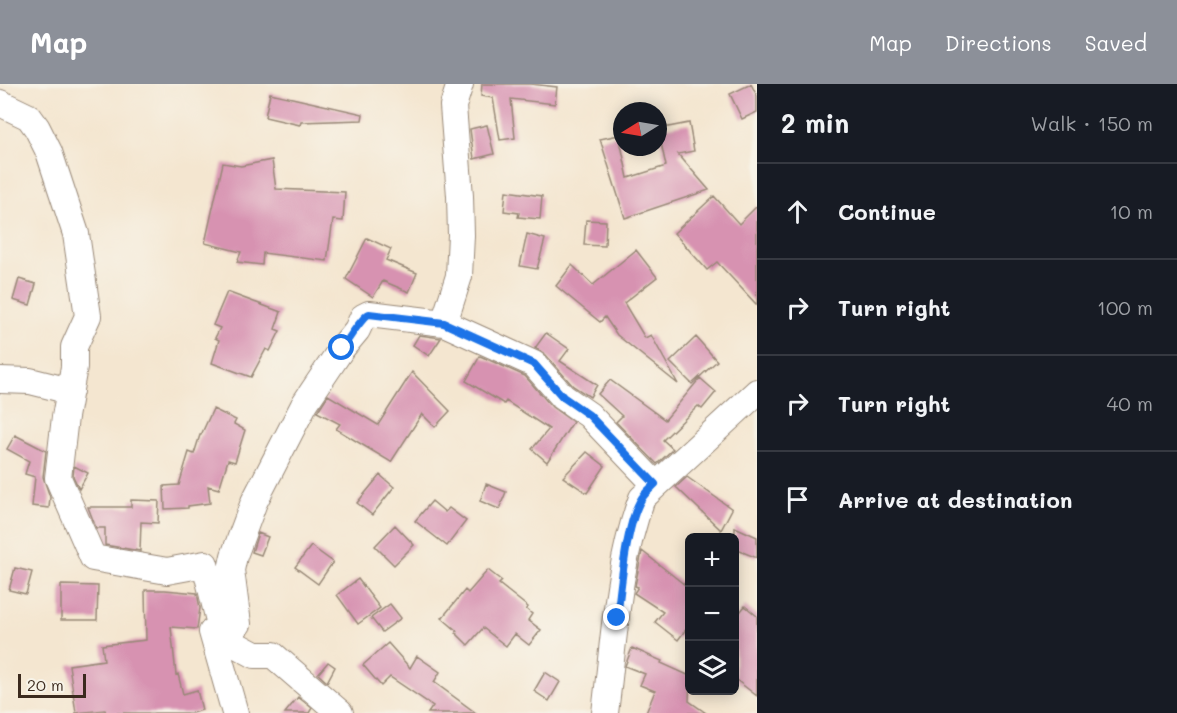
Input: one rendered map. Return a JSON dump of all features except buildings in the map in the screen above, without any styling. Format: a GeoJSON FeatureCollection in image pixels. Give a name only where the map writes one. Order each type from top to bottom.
{"type":"FeatureCollection","features":[{"type":"Feature","properties":{"kind":"street"},"geometry":{"type":"LineString","coordinates":[[444,323],[459,276],[460,196],[453,106],[460,84]]}},
{"type":"Feature","properties":{"kind":"street"},"geometry":{"type":"LineString","coordinates":[[0,104],[29,117],[37,128],[49,152],[76,234],[88,316],[74,347],[74,367],[58,478],[93,558],[167,571],[205,564],[220,625],[238,624],[231,570],[254,502],[306,403],[342,348],[357,330],[363,317],[369,314],[444,323],[534,364],[563,397],[589,415],[655,484]]}},
{"type":"Feature","properties":{"kind":"street"},"geometry":{"type":"LineString","coordinates":[[0,380],[30,381],[70,392]]}},
{"type":"Feature","properties":{"kind":"street"},"geometry":{"type":"LineString","coordinates":[[605,713],[627,549],[633,521],[642,498],[757,392]]}},
{"type":"Feature","properties":{"kind":"street"},"geometry":{"type":"LineString","coordinates":[[234,713],[212,632],[255,655],[273,655],[340,713]]}},
{"type":"Feature","properties":{"kind":"route"},"geometry":{"type":"LineString","coordinates":[[342,348],[357,330],[363,317],[369,314],[444,323],[534,364],[563,397],[589,415],[655,484],[642,498],[633,521],[617,618]]}}]}
